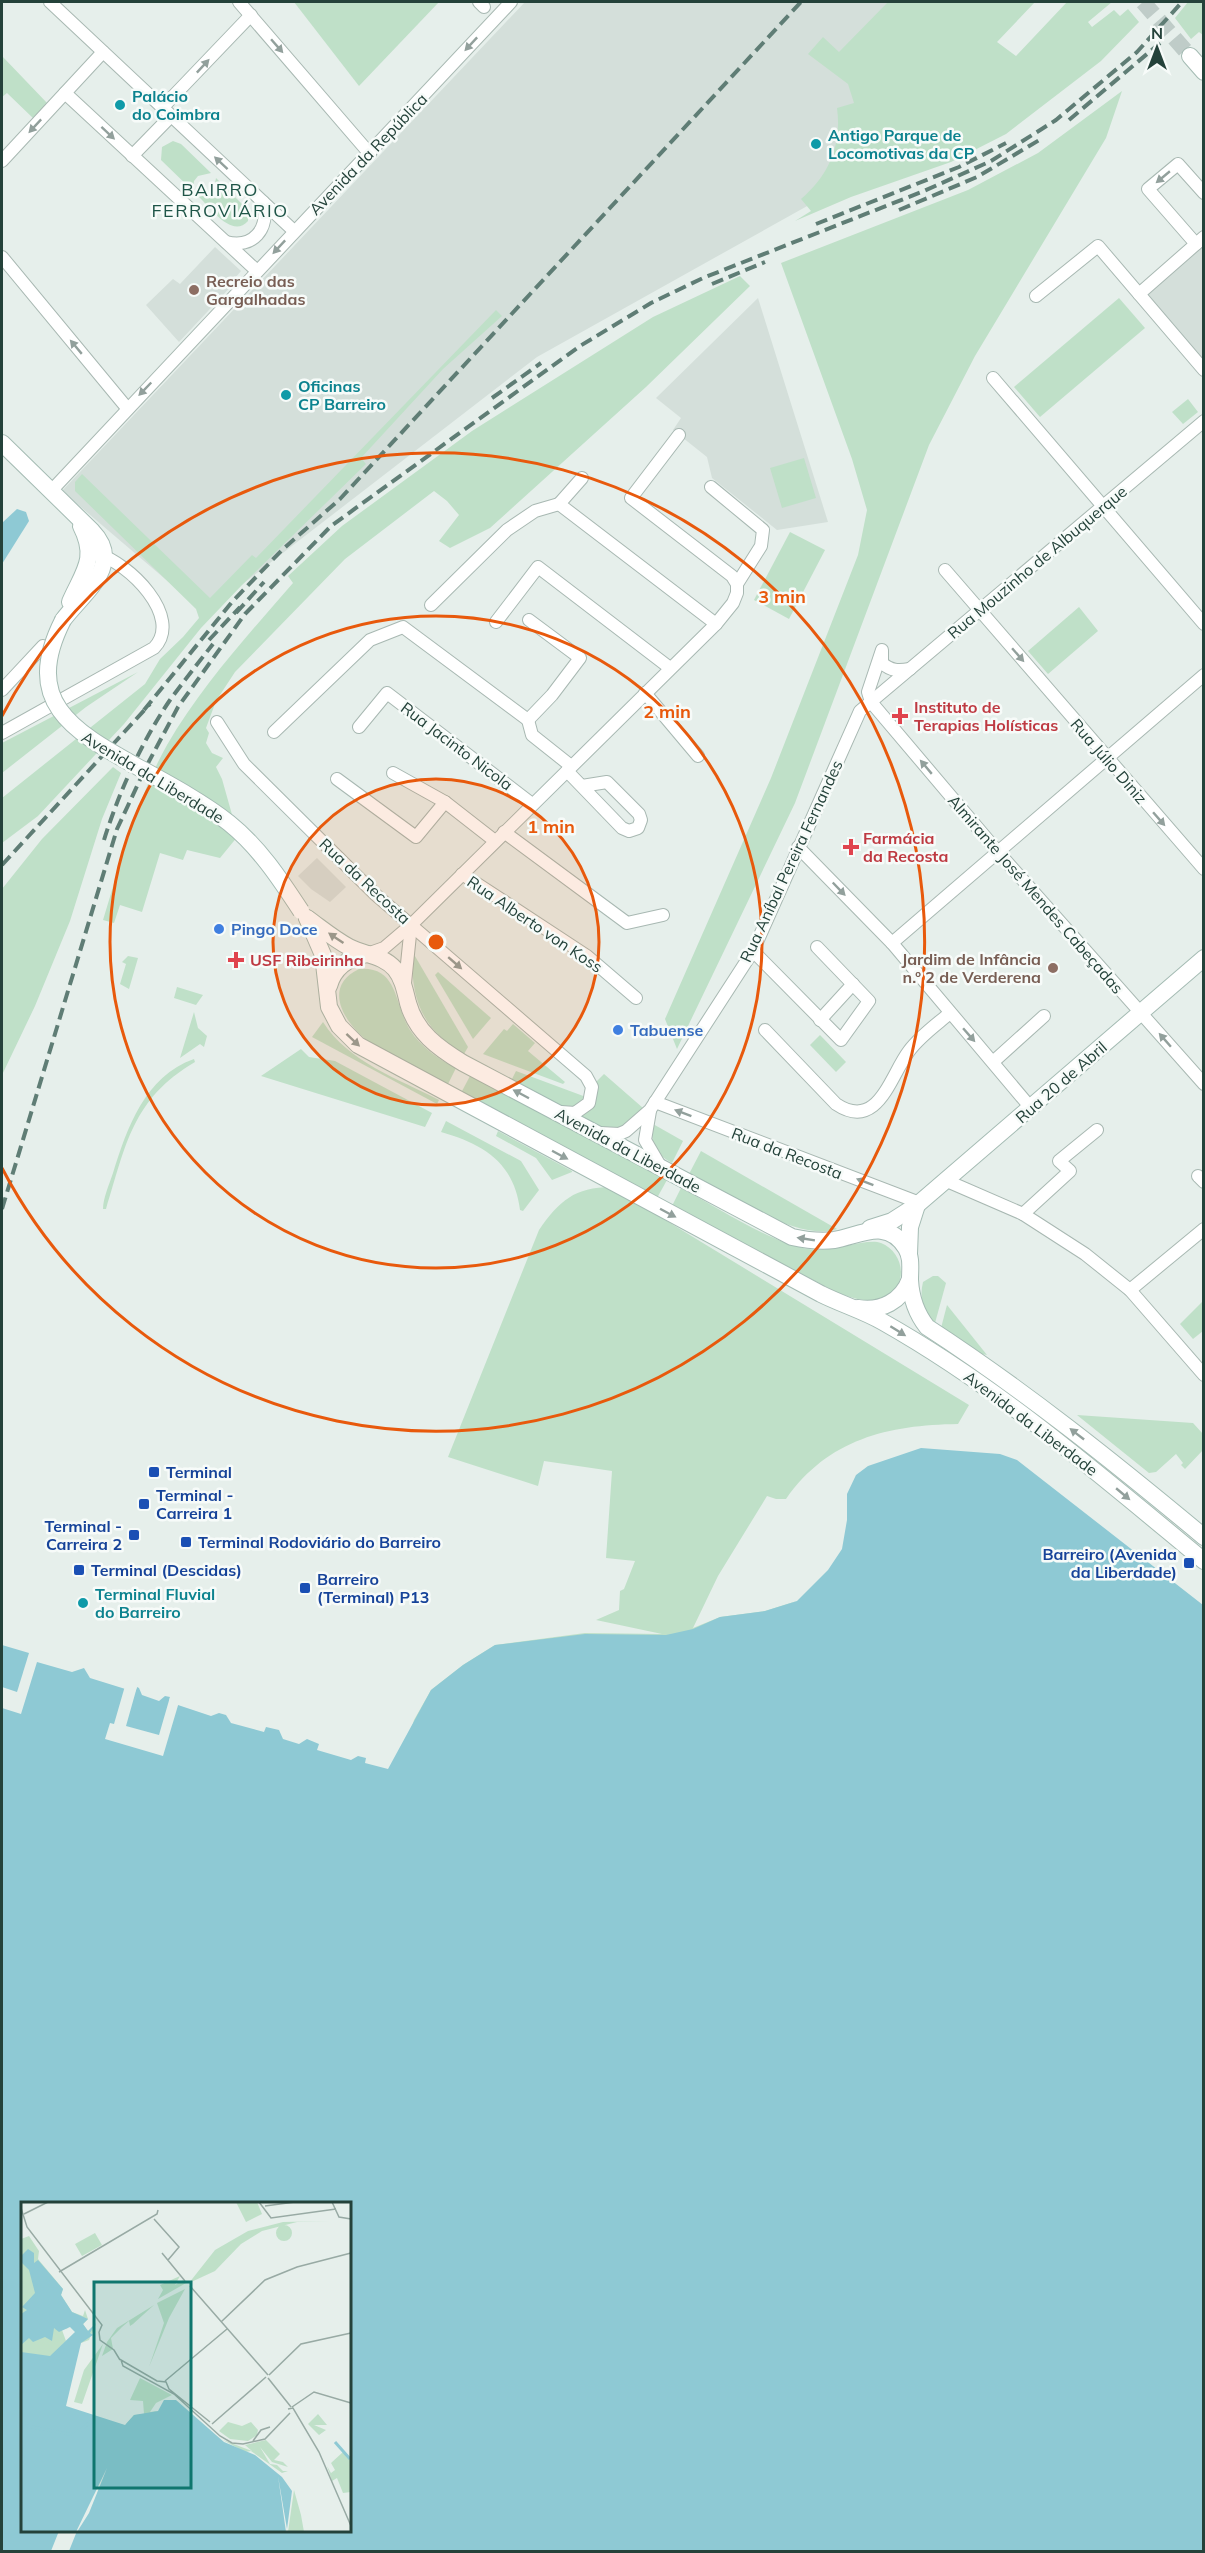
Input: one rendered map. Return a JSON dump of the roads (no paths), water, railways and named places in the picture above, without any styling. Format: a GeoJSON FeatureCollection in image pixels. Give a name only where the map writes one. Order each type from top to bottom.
{"type":"FeatureCollection","features":[{"type":"Feature","properties":{"kind":"main road"},"geometry":{"type":"LineString","coordinates":[[1190,56],[1203,72]]}},
{"type":"Feature","properties":{"kind":"main road"},"geometry":{"type":"LineString","coordinates":[[2,443],[100,540],[97,554]]}},
{"type":"Feature","properties":{"kind":"main road","name":"Avenida da Liberdade"},"geometry":{"type":"LineString","coordinates":[[97,554],[101,570],[95,583],[63,620],[53,639],[47,664],[49,686],[57,705],[72,727],[92,742],[183,793],[228,822],[249,840],[270,865],[304,914],[323,955],[329,1007],[339,1026],[357,1045],[845,1306],[882,1321],[994,1392],[1076,1455],[1203,1561]]}},
{"type":"Feature","properties":{"kind":"main road","name":"Avenida da Liberdade"},"geometry":{"type":"LineString","coordinates":[[304,914],[347,946],[387,962],[394,968],[414,1018],[435,1045],[554,1111],[792,1237],[832,1240],[863,1230],[889,1233],[898,1238],[909,1255],[910,1279],[918,1315],[927,1327],[1007,1380],[1203,1537]]}},
{"type":"Feature","properties":{"kind":"main road"},"geometry":{"type":"LineString","coordinates":[[327,990],[338,968],[347,961],[367,954]]}},
{"type":"Feature","properties":{"kind":"main road","name":"Rua 20 de Abril"},"geometry":{"type":"LineString","coordinates":[[863,1230],[892,1221],[947,1181],[1203,958]]}},
{"type":"Feature","properties":{"kind":"main road"},"geometry":{"type":"LineString","coordinates":[[909,1255],[910,1227],[918,1204]]}},
{"type":"Feature","properties":{"kind":"main road","name":"Avenida da Liberdade"},"geometry":{"type":"LineString","coordinates":[[845,1306],[878,1308],[890,1304],[901,1296],[910,1279]]}},
{"type":"Feature","properties":{"kind":"street"},"geometry":{"type":"LineString","coordinates":[[50,2],[294,231]]}},
{"type":"Feature","properties":{"kind":"street"},"geometry":{"type":"LineString","coordinates":[[239,2],[370,154]]}},
{"type":"Feature","properties":{"kind":"street","name":"Avenida da República"},"geometry":{"type":"LineString","coordinates":[[51,490],[511,2]]}},
{"type":"Feature","properties":{"kind":"street"},"geometry":{"type":"LineString","coordinates":[[132,156],[250,15]]}},
{"type":"Feature","properties":{"kind":"street"},"geometry":{"type":"LineString","coordinates":[[2,161],[103,52]]}},
{"type":"Feature","properties":{"kind":"street"},"geometry":{"type":"LineString","coordinates":[[65,93],[257,271]]}},
{"type":"Feature","properties":{"kind":"street"},"geometry":{"type":"LineString","coordinates":[[1139,294],[1200,241],[1148,189],[1178,164],[1203,193]]}},
{"type":"Feature","properties":{"kind":"street"},"geometry":{"type":"LineString","coordinates":[[226,242],[243,244],[258,236],[265,219],[263,202]]}},
{"type":"Feature","properties":{"kind":"street"},"geometry":{"type":"LineString","coordinates":[[1036,296],[1098,246],[1203,370]]}},
{"type":"Feature","properties":{"kind":"street"},"geometry":{"type":"LineString","coordinates":[[2,257],[127,408]]}},
{"type":"Feature","properties":{"kind":"street"},"geometry":{"type":"LineString","coordinates":[[993,378],[1203,624]]}},
{"type":"Feature","properties":{"kind":"street","name":"Rua Mouzinho de Albuquerque"},"geometry":{"type":"LineString","coordinates":[[871,702],[1203,421]]}},
{"type":"Feature","properties":{"kind":"street"},"geometry":{"type":"LineString","coordinates":[[367,954],[384,948],[411,925],[716,624],[733,603],[737,593],[737,584],[732,576],[631,498],[679,435]]}},
{"type":"Feature","properties":{"kind":"street"},"geometry":{"type":"LineString","coordinates":[[431,605],[507,530],[535,511],[559,504],[582,478]]}},
{"type":"Feature","properties":{"kind":"street"},"geometry":{"type":"LineString","coordinates":[[711,487],[763,530],[761,546],[737,584]]}},
{"type":"Feature","properties":{"kind":"street"},"geometry":{"type":"LineString","coordinates":[[559,504],[716,624]]}},
{"type":"Feature","properties":{"kind":"street"},"geometry":{"type":"LineString","coordinates":[[2,733],[153,648],[160,641],[164,625],[147,592],[121,566],[97,554]]}},
{"type":"Feature","properties":{"kind":"street"},"geometry":{"type":"LineString","coordinates":[[496,622],[538,567],[669,668]]}},
{"type":"Feature","properties":{"kind":"street","name":"Rua Júlio Diniz"},"geometry":{"type":"LineString","coordinates":[[945,570],[1203,869]]}},
{"type":"Feature","properties":{"kind":"street"},"geometry":{"type":"LineString","coordinates":[[528,620],[580,658],[552,695],[528,720]]}},
{"type":"Feature","properties":{"kind":"street"},"geometry":{"type":"LineString","coordinates":[[274,732],[370,640],[403,627],[528,720],[532,735],[569,769],[582,786],[622,828],[629,831],[638,828],[641,820],[639,814],[607,782],[582,786]]}},
{"type":"Feature","properties":{"kind":"street"},"geometry":{"type":"LineString","coordinates":[[2,690],[43,646]]}},
{"type":"Feature","properties":{"kind":"street"},"geometry":{"type":"LineString","coordinates":[[871,702],[868,692],[882,650],[882,663],[889,669],[898,671],[910,669]]}},
{"type":"Feature","properties":{"kind":"street"},"geometry":{"type":"LineString","coordinates":[[892,943],[1203,675]]}},
{"type":"Feature","properties":{"kind":"street","name":"Rua Jacinto Nicola"},"geometry":{"type":"LineString","coordinates":[[359,727],[387,693],[532,804]]}},
{"type":"Feature","properties":{"kind":"street"},"geometry":{"type":"LineString","coordinates":[[645,693],[698,756]]}},
{"type":"Feature","properties":{"kind":"street","name":"Rua Aníbal Pereira Fernandes"},"geometry":{"type":"LineString","coordinates":[[653,1106],[753,951],[860,711],[871,702]]}},
{"type":"Feature","properties":{"kind":"street","name":"Almirante José Mendes Cabeçadas"},"geometry":{"type":"LineString","coordinates":[[871,702],[998,852],[1203,1084]]}},
{"type":"Feature","properties":{"kind":"street","name":"Rua da Recosta"},"geometry":{"type":"LineString","coordinates":[[217,722],[244,764],[376,894],[586,1076],[592,1087],[592,1093],[585,1107],[575,1113],[554,1111]]}},
{"type":"Feature","properties":{"kind":"street"},"geometry":{"type":"LineString","coordinates":[[393,773],[445,802],[500,837],[627,923],[663,915]]}},
{"type":"Feature","properties":{"kind":"street"},"geometry":{"type":"LineString","coordinates":[[337,779],[416,837],[445,802]]}},
{"type":"Feature","properties":{"kind":"street"},"geometry":{"type":"LineString","coordinates":[[798,847],[892,943],[1031,1108]]}},
{"type":"Feature","properties":{"kind":"street","name":"Rua Alberto von Koss"},"geometry":{"type":"LineString","coordinates":[[462,874],[587,956],[636,998]]}},
{"type":"Feature","properties":{"kind":"street"},"geometry":{"type":"LineString","coordinates":[[405,991],[411,925]]}},
{"type":"Feature","properties":{"kind":"street"},"geometry":{"type":"LineString","coordinates":[[753,951],[841,1040],[869,1001],[817,946]]}},
{"type":"Feature","properties":{"kind":"street"},"geometry":{"type":"LineString","coordinates":[[820,1020],[853,984]]}},
{"type":"Feature","properties":{"kind":"street"},"geometry":{"type":"LineString","coordinates":[[765,1030],[836,1104],[843,1109],[862,1111],[877,1103],[916,1041],[950,1013]]}},
{"type":"Feature","properties":{"kind":"street"},"geometry":{"type":"LineString","coordinates":[[993,1062],[1044,1016]]}},
{"type":"Feature","properties":{"kind":"street"},"geometry":{"type":"LineString","coordinates":[[596,1133],[619,1134],[626,1131],[653,1106]]}},
{"type":"Feature","properties":{"kind":"street"},"geometry":{"type":"LineString","coordinates":[[653,1106],[645,1140],[651,1155],[662,1169]]}},
{"type":"Feature","properties":{"kind":"street","name":"Rua da Recosta"},"geometry":{"type":"LineString","coordinates":[[653,1106],[918,1204]]}},
{"type":"Feature","properties":{"kind":"street"},"geometry":{"type":"LineString","coordinates":[[1023,1214],[1070,1171],[1059,1161],[1097,1130]]}},
{"type":"Feature","properties":{"kind":"street"},"geometry":{"type":"LineString","coordinates":[[947,1181],[1023,1214],[1085,1254],[1130,1290],[1203,1375]]}},
{"type":"Feature","properties":{"kind":"street"},"geometry":{"type":"LineString","coordinates":[[1130,1290],[1203,1229]]}},
{"type":"Feature","properties":{"kind":"water"},"geometry":{"type":"Polygon","coordinates":[[[17,509],[26,512],[29,521],[2,564],[2,523],[17,509]]]}},
{"type":"Feature","properties":{"kind":"water"},"geometry":{"type":"Polygon","coordinates":[[[921,1448],[1000,1454],[1017,1460],[1203,1605],[1203,2551],[69,2551],[77,2532],[351,2532],[351,2202],[21,2202],[21,2532],[59,2532],[51,2551],[2,2551],[2,1708],[21,1714],[37,1662],[72,1672],[84,1668],[90,1678],[135,1692],[137,1687],[142,1695],[159,1701],[165,1696],[170,1697],[169,1702],[211,1716],[219,1713],[226,1715],[231,1723],[264,1732],[266,1727],[279,1730],[283,1739],[299,1744],[307,1739],[319,1744],[317,1750],[351,1760],[358,1756],[366,1758],[365,1763],[388,1769],[431,1690],[463,1665],[495,1645],[585,1634],[666,1635],[693,1629],[720,1617],[765,1611],[797,1601],[828,1570],[842,1549],[847,1520],[847,1494],[856,1475],[868,1466],[921,1448]]]}},
{"type":"Feature","properties":{"kind":"water"},"geometry":{"type":"Polygon","coordinates":[[[2,1645],[29,1653],[17,1692],[2,1687],[2,1645]]]}},
{"type":"Feature","properties":{"kind":"tunnel"},"geometry":{"type":"LineString","coordinates":[[1143,2],[1190,56]]}},
{"type":"Feature","properties":{"kind":"railway"},"geometry":{"type":"LineString","coordinates":[[144,710],[232,602],[282,550],[340,499],[801,2]]}},
{"type":"Feature","properties":{"kind":"railway"},"geometry":{"type":"LineString","coordinates":[[2,1209],[117,829],[146,767],[178,707],[245,614],[331,526],[580,346],[651,303],[703,278],[924,191],[991,161],[1056,120],[1137,52],[1182,2]]}},
{"type":"Feature","properties":{"kind":"railway"},"geometry":{"type":"LineString","coordinates":[[1069,120],[1160,43]]}},
{"type":"Feature","properties":{"kind":"railway"},"geometry":{"type":"LineString","coordinates":[[899,210],[977,177],[1041,139]]}},
{"type":"Feature","properties":{"kind":"railway"},"geometry":{"type":"LineString","coordinates":[[816,224],[959,167],[1006,143]]}},
{"type":"Feature","properties":{"kind":"railway"},"geometry":{"type":"LineString","coordinates":[[712,284],[765,262]]}},
{"type":"Feature","properties":{"kind":"railway"},"geometry":{"type":"LineString","coordinates":[[492,398],[541,363]]}},
{"type":"Feature","properties":{"kind":"railway"},"geometry":{"type":"LineString","coordinates":[[236,613],[264,582]]}},
{"type":"Feature","properties":{"kind":"railway"},"geometry":{"type":"LineString","coordinates":[[209,640],[240,607]]}},
{"type":"Feature","properties":{"kind":"railway"},"geometry":{"type":"LineString","coordinates":[[104,840],[124,785],[150,732],[170,700],[213,644]]}},
{"type":"Feature","properties":{"kind":"railway"},"geometry":{"type":"LineString","coordinates":[[2,865],[150,704]]}},
{"type":"Feature","properties":{"kind":"place","name":"Palácio do Coimbra"},"geometry":{"type":"Point","coordinates":[120,105]}},
{"type":"Feature","properties":{"kind":"place","name":"Antigo Parque de Locomotivas da CP"},"geometry":{"type":"Point","coordinates":[816,144]}},
{"type":"Feature","properties":{"kind":"place","name":"Recreio das Gargalhadas"},"geometry":{"type":"Point","coordinates":[194,290]}},
{"type":"Feature","properties":{"kind":"place","name":"Oficinas CP Barreiro"},"geometry":{"type":"Point","coordinates":[286,395]}},
{"type":"Feature","properties":{"kind":"place","name":"Instituto de Terapias Holísticas"},"geometry":{"type":"Point","coordinates":[900,716]}},
{"type":"Feature","properties":{"kind":"place","name":"Farmácia da Recosta"},"geometry":{"type":"Point","coordinates":[851,847]}},
{"type":"Feature","properties":{"kind":"place","name":"Pingo Doce"},"geometry":{"type":"Point","coordinates":[219,929]}},
{"type":"Feature","properties":{"kind":"place","name":"USF Ribeirinha"},"geometry":{"type":"Point","coordinates":[236,960]}},
{"type":"Feature","properties":{"kind":"place","name":"Jardim de Infância n.º 2 de Verderena"},"geometry":{"type":"Point","coordinates":[1053,968]}},
{"type":"Feature","properties":{"kind":"place","name":"Tabuense"},"geometry":{"type":"Point","coordinates":[618,1030]}},
{"type":"Feature","properties":{"kind":"place","name":"Terminal"},"geometry":{"type":"Point","coordinates":[154,1472]}},
{"type":"Feature","properties":{"kind":"place","name":"Terminal - Carreira 1"},"geometry":{"type":"Point","coordinates":[144,1504]}},
{"type":"Feature","properties":{"kind":"place","name":"Terminal - Carreira 2"},"geometry":{"type":"Point","coordinates":[134,1535]}},
{"type":"Feature","properties":{"kind":"place","name":"Terminal Rodoviário do Barreiro"},"geometry":{"type":"Point","coordinates":[186,1542]}},
{"type":"Feature","properties":{"kind":"place","name":"Barreiro (Avenida da Liberdade)"},"geometry":{"type":"Point","coordinates":[1189,1563]}},
{"type":"Feature","properties":{"kind":"place","name":"Terminal (Descidas)"},"geometry":{"type":"Point","coordinates":[79,1570]}},
{"type":"Feature","properties":{"kind":"place","name":"Barreiro (Terminal) P13"},"geometry":{"type":"Point","coordinates":[305,1588]}},
{"type":"Feature","properties":{"kind":"place","name":"Terminal Fluvial do Barreiro"},"geometry":{"type":"Point","coordinates":[83,1603]}},
{"type":"Feature","properties":{"kind":"district","name":"BAIRRO FERROVIÁRIO"},"geometry":{"type":"Point","coordinates":[220,200]}}]}
